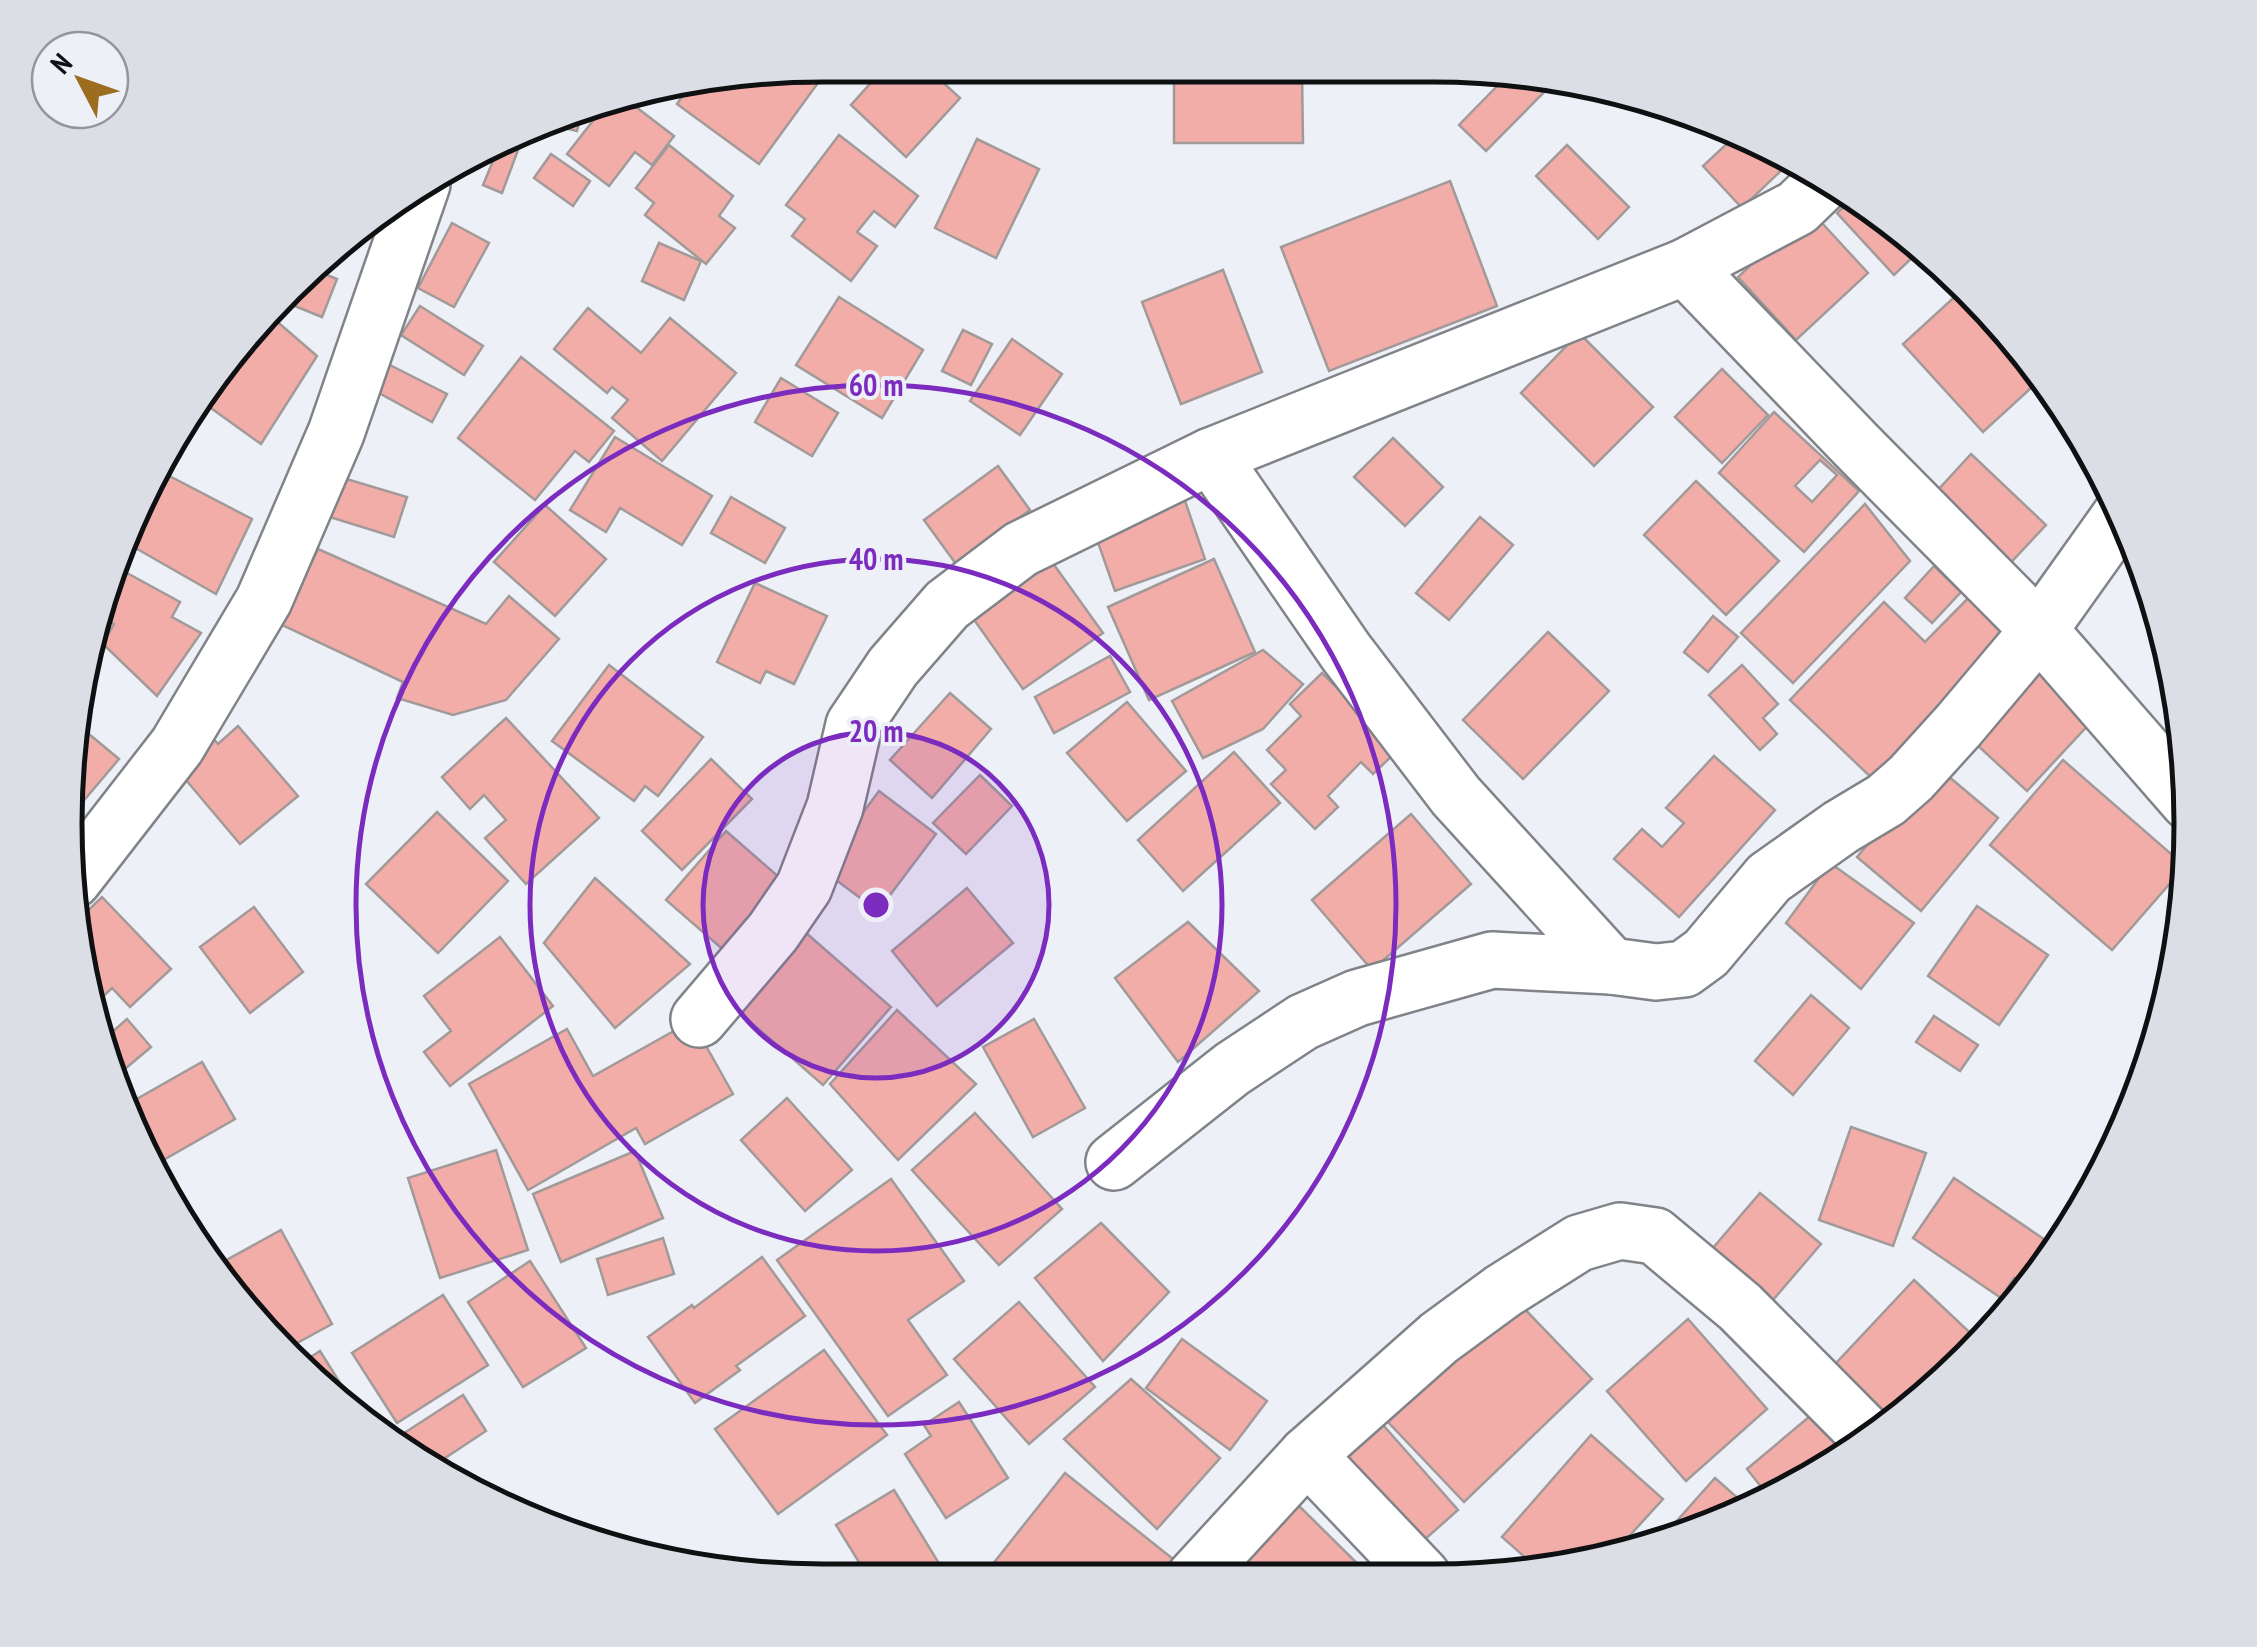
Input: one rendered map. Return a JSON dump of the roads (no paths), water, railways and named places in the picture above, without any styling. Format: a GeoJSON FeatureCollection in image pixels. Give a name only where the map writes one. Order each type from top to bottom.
{"type":"FeatureCollection","features":[{"type":"Feature","properties":{"kind":"street"},"geometry":{"type":"LineString","coordinates":[[699,1019],[773,932],[804,886],[835,807],[854,725],[893,666],[947,605],[1021,549],[1211,456],[1685,266],[1797,208],[1816,189]]}},
{"type":"Feature","properties":{"kind":"street"},"geometry":{"type":"LineString","coordinates":[[84,866],[177,746],[264,600],[336,433],[415,205]]}},
{"type":"Feature","properties":{"kind":"street"},"geometry":{"type":"LineString","coordinates":[[1685,266],[1856,446],[2040,630],[2173,783]]}},
{"type":"Feature","properties":{"kind":"street"},"geometry":{"type":"LineString","coordinates":[[1211,456],[1346,652],[1456,796],[1611,966]]}},
{"type":"Feature","properties":{"kind":"street"},"geometry":{"type":"LineString","coordinates":[[1114,1162],[1232,1068],[1303,1022],[1356,998],[1492,960],[1656,972],[1684,968],[1706,953],[1769,878],[1886,800],[1911,778],[2040,630],[2112,527]]}},
{"type":"Feature","properties":{"kind":"street"},"geometry":{"type":"LineString","coordinates":[[1207,1564],[1307,1455],[1440,1338],[1503,1291],[1580,1242],[1620,1231],[1655,1236],[1740,1308],[1861,1429]]}},
{"type":"Feature","properties":{"kind":"street"},"geometry":{"type":"LineString","coordinates":[[1307,1455],[1411,1564]]}}]}
